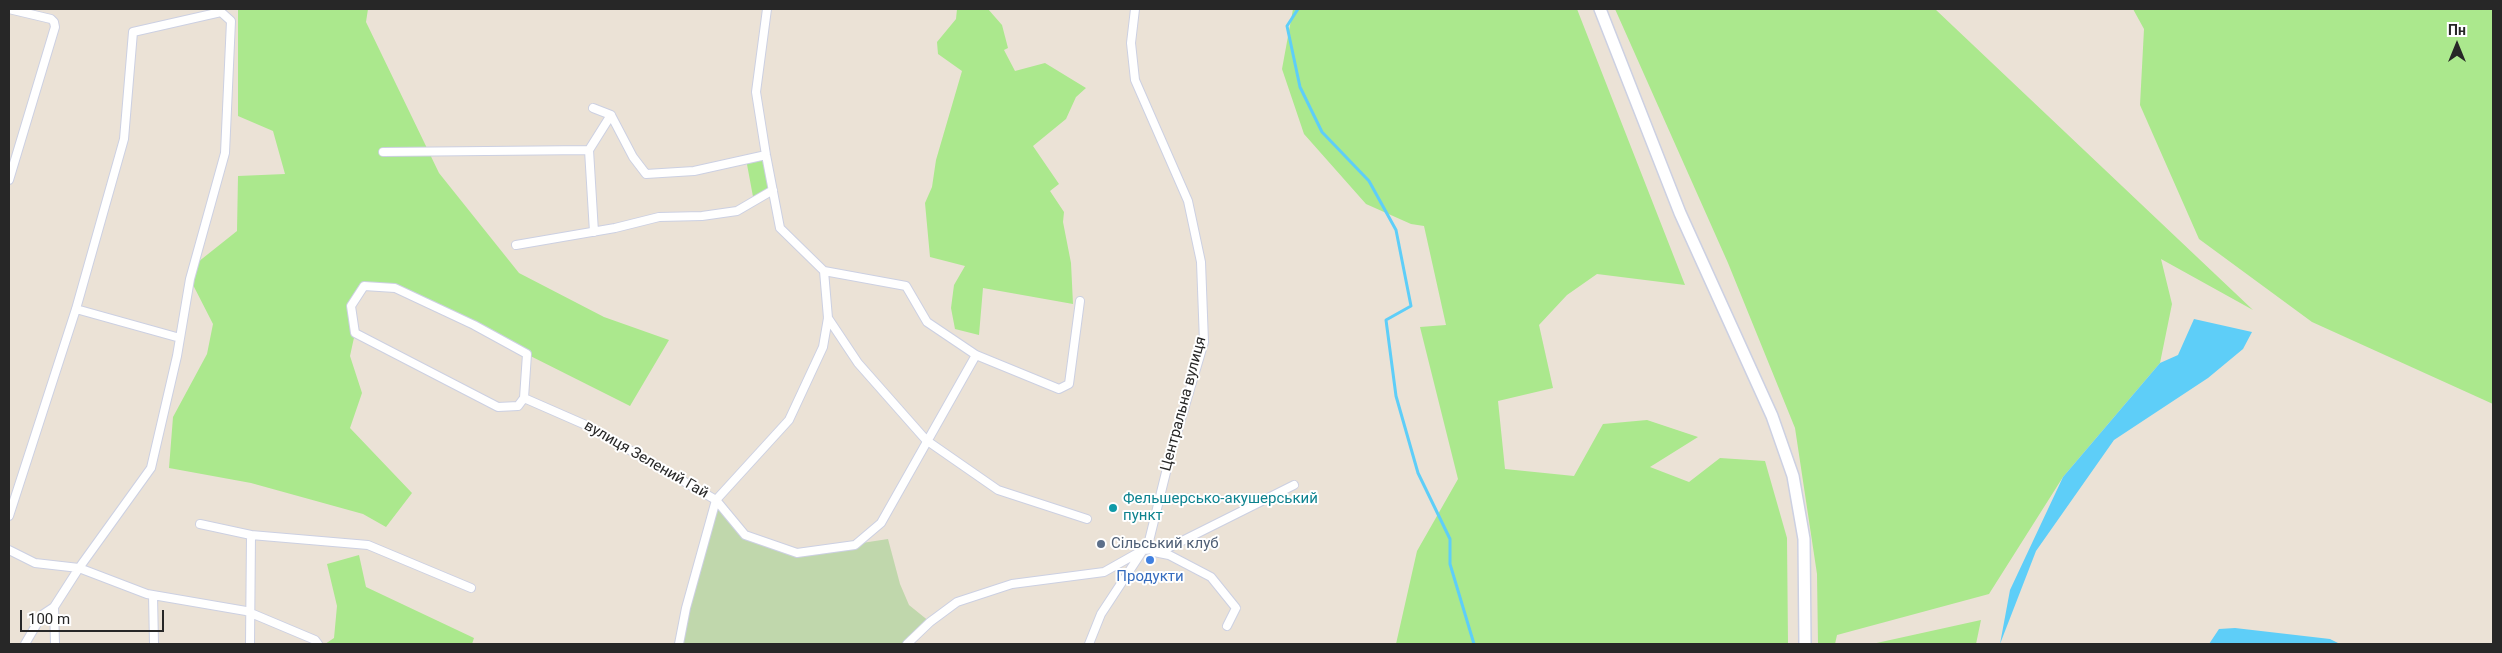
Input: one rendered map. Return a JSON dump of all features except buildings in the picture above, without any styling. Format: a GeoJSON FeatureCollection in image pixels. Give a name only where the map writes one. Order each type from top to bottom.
{"type":"FeatureCollection","features":[{"type":"Feature","properties":{"kind":"main road"},"geometry":{"type":"LineString","coordinates":[[1600,9],[1680,213],[1772,416],[1793,476],[1804,539],[1805,644]]}},
{"type":"Feature","properties":{"kind":"street"},"geometry":{"type":"LineString","coordinates":[[9,9],[51,19],[54,22],[55,28],[9,180]]}},
{"type":"Feature","properties":{"kind":"street"},"geometry":{"type":"LineString","coordinates":[[767,9],[756,92],[780,228],[824,271],[906,286],[927,322],[976,355],[1059,389],[1069,384],[1080,301]]}},
{"type":"Feature","properties":{"kind":"street","name":"Центральна вулиця"},"geometry":{"type":"LineString","coordinates":[[1088,644],[1101,614],[1149,541],[1170,456],[1204,342],[1201,262],[1188,201],[1135,80],[1131,43],[1135,9]]}},
{"type":"Feature","properties":{"kind":"street"},"geometry":{"type":"LineString","coordinates":[[9,516],[76,310],[124,139],[133,32],[221,12],[231,21],[225,153],[190,279],[180,338],[151,468],[79,568],[54,607],[42,615],[25,644]]}},
{"type":"Feature","properties":{"kind":"street"},"geometry":{"type":"LineString","coordinates":[[593,108],[611,115],[633,157],[646,174],[694,170],[766,155]]}},
{"type":"Feature","properties":{"kind":"street"},"geometry":{"type":"LineString","coordinates":[[594,232],[589,150],[611,115]]}},
{"type":"Feature","properties":{"kind":"street"},"geometry":{"type":"LineString","coordinates":[[383,152],[589,150]]}},
{"type":"Feature","properties":{"kind":"street"},"geometry":{"type":"LineString","coordinates":[[516,245],[594,232],[659,217],[702,216],[736,211],[773,190]]}},
{"type":"Feature","properties":{"kind":"street"},"geometry":{"type":"LineString","coordinates":[[679,644],[686,608],[716,500],[789,420],[823,347],[828,318],[824,271]]}},
{"type":"Feature","properties":{"kind":"street"},"geometry":{"type":"LineString","coordinates":[[364,286],[395,288],[474,325],[527,354],[524,398],[518,406],[498,407],[355,333],[352,306],[364,286]]}},
{"type":"Feature","properties":{"kind":"street"},"geometry":{"type":"LineString","coordinates":[[76,310],[180,338]]}},
{"type":"Feature","properties":{"kind":"street"},"geometry":{"type":"LineString","coordinates":[[828,318],[858,363],[926,440],[998,490],[1087,520]]}},
{"type":"Feature","properties":{"kind":"street","name":"вулиця Зелений Гай"},"geometry":{"type":"LineString","coordinates":[[524,398],[588,426],[716,500],[745,535],[798,554],[855,545],[881,523],[926,440],[976,355]]}},
{"type":"Feature","properties":{"kind":"street"},"geometry":{"type":"LineString","coordinates":[[907,644],[930,622],[957,602],[1012,584],[1104,572],[1143,550],[1168,548],[1294,484]]}},
{"type":"Feature","properties":{"kind":"street"},"geometry":{"type":"LineString","coordinates":[[200,524],[251,535],[368,545],[471,588]]}},
{"type":"Feature","properties":{"kind":"street"},"geometry":{"type":"LineString","coordinates":[[250,644],[251,535]]}},
{"type":"Feature","properties":{"kind":"street"},"geometry":{"type":"LineString","coordinates":[[9,550],[35,562],[79,568],[154,595],[251,614],[315,640],[318,644]]}},
{"type":"Feature","properties":{"kind":"street"},"geometry":{"type":"LineString","coordinates":[[1143,550],[1169,554],[1211,577],[1236,608],[1227,626]]}},
{"type":"Feature","properties":{"kind":"street"},"geometry":{"type":"LineString","coordinates":[[154,595],[154,644]]}},
{"type":"Feature","properties":{"kind":"street"},"geometry":{"type":"LineString","coordinates":[[54,607],[55,644]]}},
{"type":"Feature","properties":{"kind":"green space"},"geometry":{"type":"Polygon","coordinates":[[[238,9],[368,9],[366,22],[439,173],[519,273],[604,317],[669,340],[630,406],[395,288],[364,286],[351,306],[355,333],[350,356],[362,393],[350,428],[412,493],[386,527],[363,514],[251,483],[169,468],[173,417],[207,354],[213,324],[190,279],[193,266],[237,231],[238,176],[285,174],[273,131],[238,116],[238,9]]]}},
{"type":"Feature","properties":{"kind":"green space"},"geometry":{"type":"Polygon","coordinates":[[[957,9],[988,9],[1002,25],[1008,48],[1004,50],[1015,71],[1045,63],[1086,88],[1076,97],[1066,119],[1033,146],[1059,184],[1050,191],[1064,212],[1063,222],[1071,263],[1073,304],[983,288],[979,335],[955,329],[951,308],[954,285],[965,266],[930,257],[925,203],[932,187],[936,160],[962,71],[938,54],[937,42],[956,19],[957,9]]]}},
{"type":"Feature","properties":{"kind":"green space"},"geometry":{"type":"Polygon","coordinates":[[[1293,9],[1577,9],[1685,285],[1597,274],[1567,295],[1539,325],[1553,388],[1498,401],[1505,469],[1574,476],[1603,424],[1647,420],[1698,437],[1650,467],[1689,482],[1720,458],[1765,461],[1787,538],[1788,644],[1396,644],[1417,551],[1458,479],[1420,327],[1446,325],[1424,226],[1411,224],[1366,204],[1304,134],[1282,69],[1293,9]]]}},
{"type":"Feature","properties":{"kind":"green space"},"geometry":{"type":"Polygon","coordinates":[[[1615,9],[1935,9],[2253,310],[2161,259],[2172,304],[2160,363],[2063,477],[1989,594],[1837,635],[1835,644],[1818,644],[1817,574],[1795,428],[1728,263],[1615,9]]]}},
{"type":"Feature","properties":{"kind":"green space"},"geometry":{"type":"Polygon","coordinates":[[[2133,9],[2493,9],[2493,404],[2312,322],[2199,239],[2140,105],[2144,29],[2133,9]]]}},
{"type":"Feature","properties":{"kind":"green space"},"geometry":{"type":"Polygon","coordinates":[[[766,155],[773,190],[754,202],[746,159],[766,155]]]}},
{"type":"Feature","properties":{"kind":"green space"},"geometry":{"type":"Polygon","coordinates":[[[716,500],[745,535],[797,553],[888,539],[900,584],[909,605],[930,622],[907,644],[679,644],[716,500]]]}},
{"type":"Feature","properties":{"kind":"green space"},"geometry":{"type":"Polygon","coordinates":[[[359,555],[366,587],[474,638],[472,644],[325,644],[334,638],[337,606],[327,564],[359,555]]]}},
{"type":"Feature","properties":{"kind":"green space"},"geometry":{"type":"Polygon","coordinates":[[[1981,620],[1976,644],[1872,644],[1981,620]]]}},
{"type":"Feature","properties":{"kind":"water"},"geometry":{"type":"Polygon","coordinates":[[[2194,319],[2252,332],[2243,349],[2208,378],[2114,440],[2036,551],[2000,644],[2010,590],[2063,477],[2160,363],[2178,355],[2194,319]]]}},
{"type":"Feature","properties":{"kind":"water"},"geometry":{"type":"Polygon","coordinates":[[[2235,628],[2330,639],[2340,644],[2209,644],[2219,629],[2235,628]]]}},
{"type":"Feature","properties":{"kind":"waterway"},"geometry":{"type":"LineString","coordinates":[[1298,9],[1287,26],[1300,87],[1322,132],[1369,181],[1396,230],[1411,306],[1386,320],[1396,396],[1418,473],[1450,539],[1450,564],[1474,644]]}},
{"type":"Feature","properties":{"kind":"place","name":"Фельшерсько-акушерський пункт"},"geometry":{"type":"Point","coordinates":[1113,508]}},
{"type":"Feature","properties":{"kind":"place","name":"Сільський клуб"},"geometry":{"type":"Point","coordinates":[1101,544]}},
{"type":"Feature","properties":{"kind":"place","name":"Продукти"},"geometry":{"type":"Point","coordinates":[1150,560]}}]}
